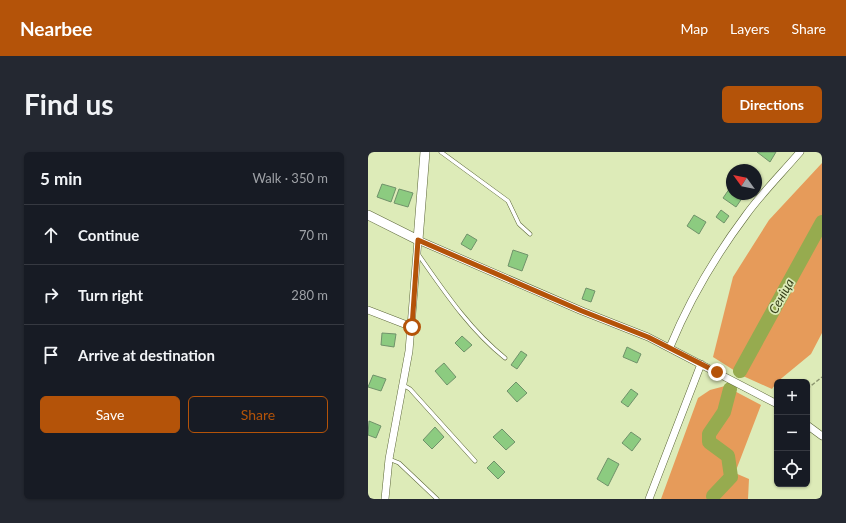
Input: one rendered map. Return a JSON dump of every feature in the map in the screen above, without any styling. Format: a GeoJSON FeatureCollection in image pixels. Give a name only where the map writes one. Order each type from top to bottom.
{"type":"FeatureCollection","features":[{"type":"Feature","properties":{"kind":"street"},"geometry":{"type":"LineString","coordinates":[[384,499],[389,459],[412,327],[425,152]]}},
{"type":"Feature","properties":{"kind":"street"},"geometry":{"type":"LineString","coordinates":[[670,347],[679,324],[719,254],[746,214],[800,152]]}},
{"type":"Feature","properties":{"kind":"street"},"geometry":{"type":"LineString","coordinates":[[368,215],[418,240],[670,347],[774,402]]}},
{"type":"Feature","properties":{"kind":"street"},"geometry":{"type":"LineString","coordinates":[[368,310],[412,327]]}},
{"type":"Feature","properties":{"kind":"street"},"geometry":{"type":"LineString","coordinates":[[649,499],[702,364]]}},
{"type":"Feature","properties":{"kind":"street"},"geometry":{"type":"LineString","coordinates":[[810,427],[822,436]]}},
{"type":"Feature","properties":{"kind":"lane"},"geometry":{"type":"LineString","coordinates":[[441,152],[508,201],[519,224],[530,234]]}},
{"type":"Feature","properties":{"kind":"lane"},"geometry":{"type":"LineString","coordinates":[[417,253],[462,316],[486,343],[505,358]]}},
{"type":"Feature","properties":{"kind":"lane"},"geometry":{"type":"LineString","coordinates":[[403,385],[410,389],[474,461]]}},
{"type":"Feature","properties":{"kind":"lane"},"geometry":{"type":"LineString","coordinates":[[389,459],[399,463],[437,499]]}},
{"type":"Feature","properties":{"kind":"path"},"geometry":{"type":"LineString","coordinates":[[810,387],[822,377]]}},
{"type":"Feature","properties":{"kind":"shaded area"},"geometry":{"type":"Polygon","coordinates":[[[822,163],[822,333],[811,354],[781,379],[774,379],[774,386],[772,389],[743,376],[713,357],[733,277],[769,220],[822,163]]]}},
{"type":"Feature","properties":{"kind":"shaded area"},"geometry":{"type":"Polygon","coordinates":[[[725,386],[761,405],[735,473],[749,479],[748,499],[661,499],[698,398],[710,390],[725,386]]]}},
{"type":"Feature","properties":{"kind":"building"},"geometry":{"type":"Polygon","coordinates":[[[757,152],[776,152],[770,162],[757,152]]]}},
{"type":"Feature","properties":{"kind":"building"},"geometry":{"type":"Polygon","coordinates":[[[382,184],[396,188],[391,202],[377,197],[382,184]]]}},
{"type":"Feature","properties":{"kind":"building"},"geometry":{"type":"Polygon","coordinates":[[[399,189],[413,193],[408,207],[394,203],[399,189]]]}},
{"type":"Feature","properties":{"kind":"building"},"geometry":{"type":"Polygon","coordinates":[[[726,194],[726,200],[741,200],[736,207],[723,198],[726,194]]]}},
{"type":"Feature","properties":{"kind":"building"},"geometry":{"type":"Polygon","coordinates":[[[721,210],[729,216],[724,223],[716,217],[721,210]]]}},
{"type":"Feature","properties":{"kind":"building"},"geometry":{"type":"Polygon","coordinates":[[[694,215],[706,222],[699,234],[687,226],[694,215]]]}},
{"type":"Feature","properties":{"kind":"building"},"geometry":{"type":"Polygon","coordinates":[[[467,234],[477,240],[471,250],[461,244],[467,234]]]}},
{"type":"Feature","properties":{"kind":"building"},"geometry":{"type":"Polygon","coordinates":[[[513,250],[528,255],[522,271],[508,266],[513,250]]]}},
{"type":"Feature","properties":{"kind":"building"},"geometry":{"type":"Polygon","coordinates":[[[586,288],[595,291],[591,302],[582,299],[586,288]]]}},
{"type":"Feature","properties":{"kind":"building"},"geometry":{"type":"Polygon","coordinates":[[[382,333],[396,334],[394,347],[381,345],[382,333]]]}},
{"type":"Feature","properties":{"kind":"building"},"geometry":{"type":"Polygon","coordinates":[[[462,336],[472,345],[464,352],[455,343],[462,336]]]}},
{"type":"Feature","properties":{"kind":"building"},"geometry":{"type":"Polygon","coordinates":[[[627,347],[641,354],[637,363],[623,357],[627,347]]]}},
{"type":"Feature","properties":{"kind":"building"},"geometry":{"type":"Polygon","coordinates":[[[521,351],[527,355],[517,369],[511,365],[521,351]]]}},
{"type":"Feature","properties":{"kind":"building"},"geometry":{"type":"Polygon","coordinates":[[[444,363],[456,377],[447,385],[435,371],[444,363]]]}},
{"type":"Feature","properties":{"kind":"building"},"geometry":{"type":"Polygon","coordinates":[[[373,375],[386,379],[381,391],[368,387],[373,375]]]}},
{"type":"Feature","properties":{"kind":"building"},"geometry":{"type":"Polygon","coordinates":[[[516,382],[527,393],[517,402],[507,391],[516,382]]]}},
{"type":"Feature","properties":{"kind":"building"},"geometry":{"type":"Polygon","coordinates":[[[631,389],[638,394],[628,407],[621,402],[631,389]]]}},
{"type":"Feature","properties":{"kind":"building"},"geometry":{"type":"Polygon","coordinates":[[[369,421],[381,426],[376,438],[368,435],[369,421]]]}},
{"type":"Feature","properties":{"kind":"building"},"geometry":{"type":"Polygon","coordinates":[[[435,427],[444,437],[432,449],[423,440],[435,427]]]}},
{"type":"Feature","properties":{"kind":"building"},"geometry":{"type":"Polygon","coordinates":[[[502,429],[515,442],[506,450],[493,437],[502,429]]]}},
{"type":"Feature","properties":{"kind":"building"},"geometry":{"type":"Polygon","coordinates":[[[631,432],[641,439],[632,451],[622,443],[631,432]]]}},
{"type":"Feature","properties":{"kind":"building"},"geometry":{"type":"Polygon","coordinates":[[[608,458],[619,464],[608,486],[597,479],[608,458]]]}},
{"type":"Feature","properties":{"kind":"building"},"geometry":{"type":"Polygon","coordinates":[[[494,461],[505,472],[498,479],[487,468],[494,461]]]}},
{"type":"Feature","properties":{"kind":"waterway","name":"Сеніца"},"geometry":{"type":"LineString","coordinates":[[740,371],[822,222]]}},
{"type":"Feature","properties":{"kind":"waterway","name":"Сеніца"},"geometry":{"type":"LineString","coordinates":[[713,496],[731,477],[728,456],[709,442],[709,434],[724,412],[730,389]]}},
{"type":"Feature","properties":{"kind":"route"},"geometry":{"type":"LineString","coordinates":[[412,327],[418,240],[609,323],[648,337],[717,372]]}}]}
